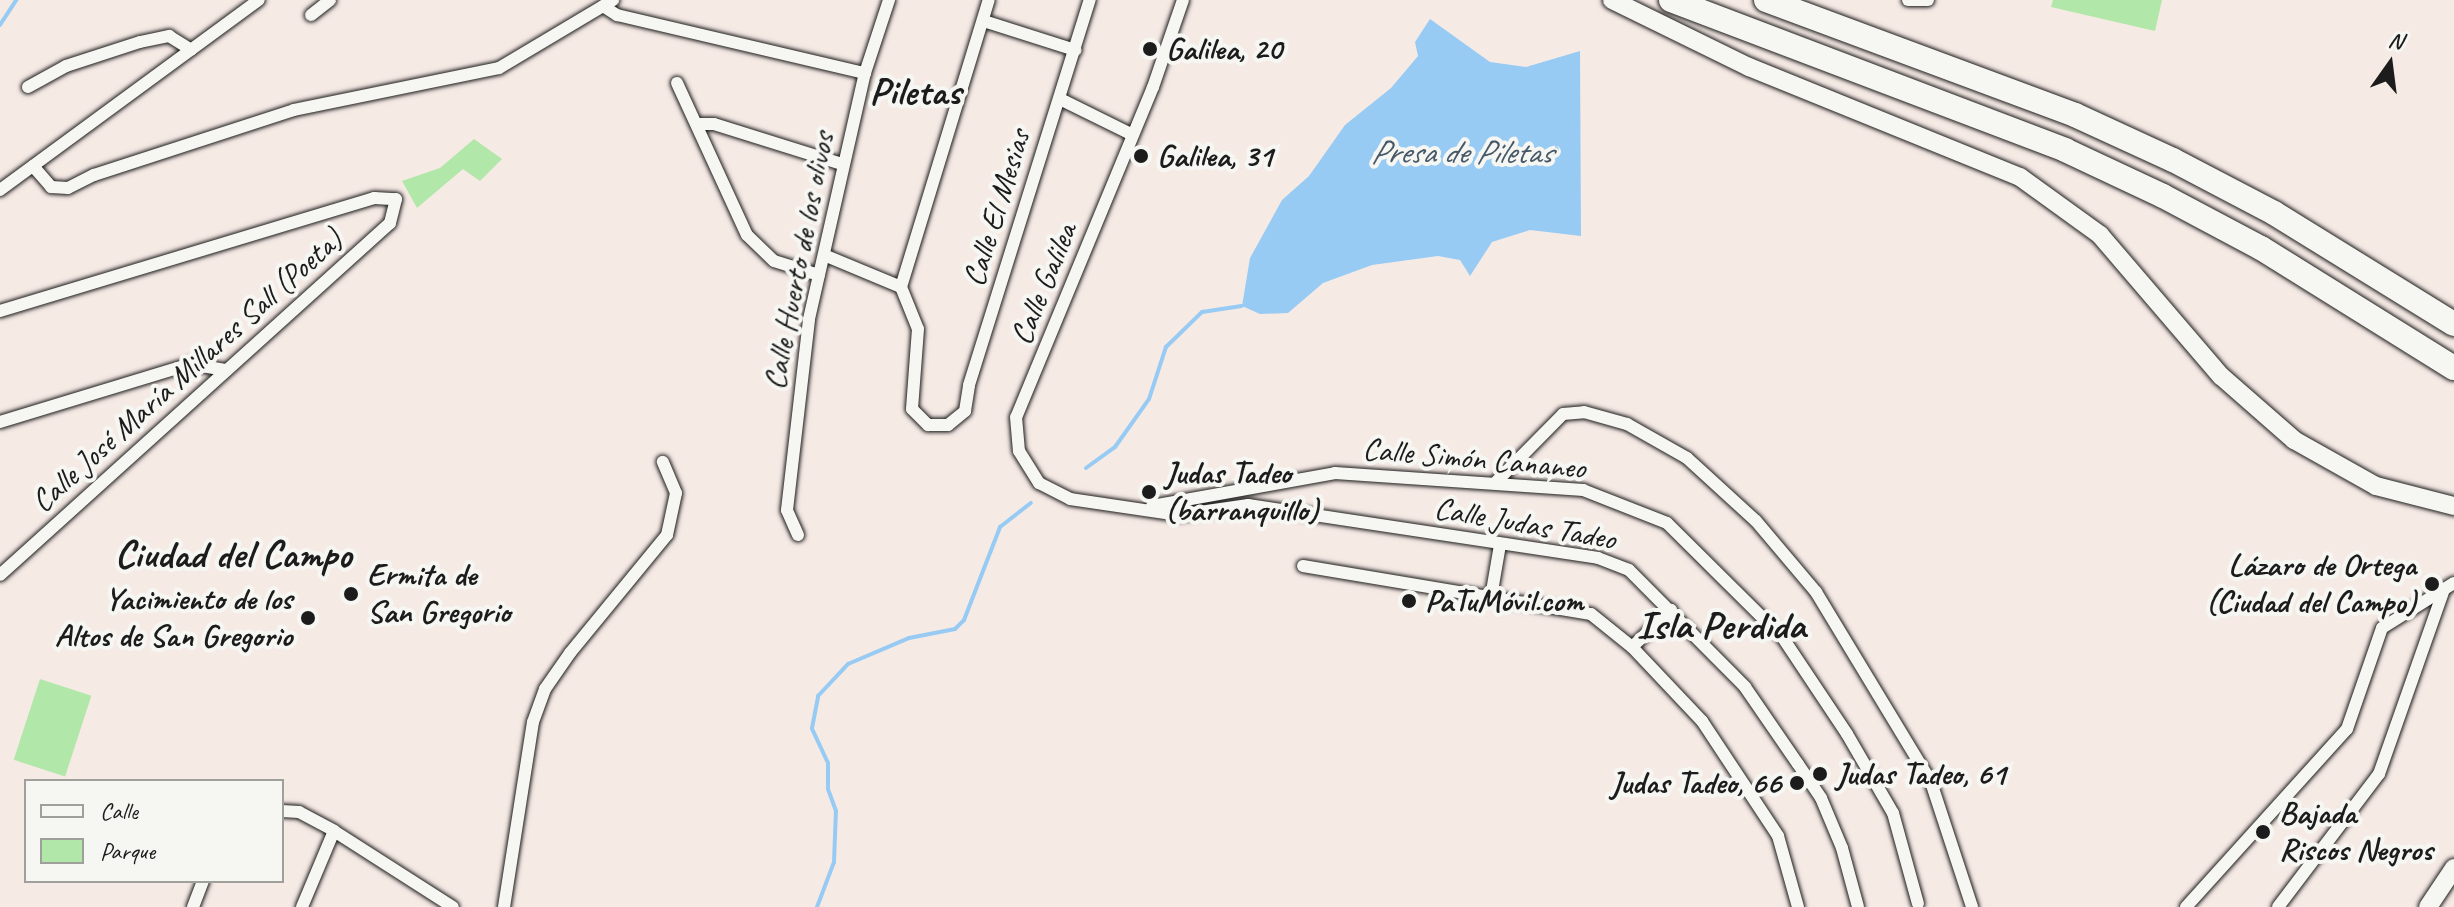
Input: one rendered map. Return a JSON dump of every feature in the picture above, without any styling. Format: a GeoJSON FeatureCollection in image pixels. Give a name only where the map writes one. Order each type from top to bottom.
{"type":"FeatureCollection","features":[{"type":"Feature","properties":{"kind":"highway"},"geometry":{"type":"LineString","coordinates":[[1671,0],[2065,150],[2163,196],[2261,248],[2454,368]]}},
{"type":"Feature","properties":{"kind":"highway"},"geometry":{"type":"LineString","coordinates":[[1766,0],[2075,115],[2173,160],[2274,213],[2454,324]]}},
{"type":"Feature","properties":{"kind":"street"},"geometry":{"type":"LineString","coordinates":[[0,190],[259,0]]}},
{"type":"Feature","properties":{"kind":"street"},"geometry":{"type":"LineString","coordinates":[[311,15],[330,0]]}},
{"type":"Feature","properties":{"kind":"street","name":"Calle Huerto de los olivos"},"geometry":{"type":"LineString","coordinates":[[798,535],[787,510],[802,362],[842,164],[865,73],[889,0]]}},
{"type":"Feature","properties":{"kind":"street"},"geometry":{"type":"LineString","coordinates":[[824,255],[901,287],[989,0]]}},
{"type":"Feature","properties":{"kind":"street","name":"Calle El Mesias"},"geometry":{"type":"LineString","coordinates":[[901,287],[918,329],[912,409],[928,425],[948,425],[965,411],[969,385],[1090,0]]}},
{"type":"Feature","properties":{"kind":"street","name":"Calle Galilea"},"geometry":{"type":"LineString","coordinates":[[1145,507],[1070,499],[1039,483],[1019,451],[1016,417],[1133,135],[1183,0]]}},
{"type":"Feature","properties":{"kind":"street"},"geometry":{"type":"LineString","coordinates":[[1612,0],[1749,67],[2020,177],[2100,235],[2221,376],[2294,440],[2376,486],[2454,506]]}},
{"type":"Feature","properties":{"kind":"street"},"geometry":{"type":"LineString","coordinates":[[1908,0],[1926,1]]}},
{"type":"Feature","properties":{"kind":"street"},"geometry":{"type":"LineString","coordinates":[[33,166],[51,187],[68,188],[94,175],[294,110],[499,68],[608,3],[617,15],[865,73]]}},
{"type":"Feature","properties":{"kind":"street"},"geometry":{"type":"LineString","coordinates":[[984,21],[1075,50]]}},
{"type":"Feature","properties":{"kind":"street"},"geometry":{"type":"LineString","coordinates":[[28,87],[66,66],[140,42],[169,36],[191,50]]}},
{"type":"Feature","properties":{"kind":"street"},"geometry":{"type":"LineString","coordinates":[[677,83],[699,124],[747,235],[774,261],[819,275]]}},
{"type":"Feature","properties":{"kind":"street"},"geometry":{"type":"LineString","coordinates":[[1060,99],[1133,135]]}},
{"type":"Feature","properties":{"kind":"street"},"geometry":{"type":"LineString","coordinates":[[699,124],[714,124],[842,164]]}},
{"type":"Feature","properties":{"kind":"street","name":"Calle José María Millares Sall (Poeta)"},"geometry":{"type":"LineString","coordinates":[[0,311],[374,198],[396,199],[390,223],[0,575]]}},
{"type":"Feature","properties":{"kind":"street"},"geometry":{"type":"LineString","coordinates":[[0,422],[191,364],[226,370]]}},
{"type":"Feature","properties":{"kind":"street"},"geometry":{"type":"LineString","coordinates":[[1496,482],[1563,414],[1584,412],[1627,424],[1687,458],[1756,521],[1816,592],[1931,782],[1972,907]]}},
{"type":"Feature","properties":{"kind":"street"},"geometry":{"type":"LineString","coordinates":[[504,907],[533,722],[545,689],[570,653],[667,535],[676,493],[663,462]]}},
{"type":"Feature","properties":{"kind":"street","name":"Calle Simón Cananeo"},"geometry":{"type":"LineString","coordinates":[[1145,507],[1335,473],[1583,490],[1623,503],[1667,523],[1783,638],[1847,734],[1893,813],[1918,904]]}},
{"type":"Feature","properties":{"kind":"street","name":"Calle Judas Tadeo"},"geometry":{"type":"LineString","coordinates":[[1145,507],[1179,515],[1248,505],[1598,558],[1629,570],[1745,687],[1821,798],[1842,848],[1858,907]]}},
{"type":"Feature","properties":{"kind":"street"},"geometry":{"type":"LineString","coordinates":[[1491,597],[1500,545]]}},
{"type":"Feature","properties":{"kind":"street"},"geometry":{"type":"LineString","coordinates":[[1303,566],[1591,614],[1632,647],[1702,721],[1778,836],[1798,907]]}},
{"type":"Feature","properties":{"kind":"street"},"geometry":{"type":"LineString","coordinates":[[2186,907],[2347,729],[2382,628],[2449,586]]}},
{"type":"Feature","properties":{"kind":"street"},"geometry":{"type":"LineString","coordinates":[[2278,907],[2379,774],[2449,586]]}},
{"type":"Feature","properties":{"kind":"street"},"geometry":{"type":"LineString","coordinates":[[1632,647],[1671,610]]}},
{"type":"Feature","properties":{"kind":"street"},"geometry":{"type":"LineString","coordinates":[[284,811],[299,812],[334,831],[453,907]]}},
{"type":"Feature","properties":{"kind":"street"},"geometry":{"type":"LineString","coordinates":[[302,907],[334,831]]}},
{"type":"Feature","properties":{"kind":"street"},"geometry":{"type":"LineString","coordinates":[[2428,907],[2454,868]]}},
{"type":"Feature","properties":{"kind":"street"},"geometry":{"type":"LineString","coordinates":[[193,907],[202,883]]}},
{"type":"Feature","properties":{"kind":"green space"},"geometry":{"type":"Polygon","coordinates":[[[2053,0],[2162,0],[2155,31],[2051,7],[2053,0]]]}},
{"type":"Feature","properties":{"kind":"green space"},"geometry":{"type":"Polygon","coordinates":[[[474,139],[502,159],[480,181],[463,169],[417,208],[402,181],[440,168],[474,139]]]}},
{"type":"Feature","properties":{"kind":"green space"},"geometry":{"type":"Polygon","coordinates":[[[40,679],[91,696],[65,777],[14,760],[40,679]]]}},
{"type":"Feature","properties":{"kind":"water","name":"Presa de Piletas"},"geometry":{"type":"Polygon","coordinates":[[[1430,19],[1490,62],[1526,67],[1580,51],[1581,236],[1530,230],[1492,242],[1470,276],[1460,260],[1438,256],[1372,265],[1323,283],[1288,313],[1260,314],[1242,306],[1250,258],[1282,200],[1309,176],[1345,125],[1391,88],[1418,56],[1415,42],[1430,19]]]}},
{"type":"Feature","properties":{"kind":"waterway"},"geometry":{"type":"LineString","coordinates":[[0,25],[16,0]]}},
{"type":"Feature","properties":{"kind":"waterway"},"geometry":{"type":"LineString","coordinates":[[1086,468],[1115,447],[1149,399],[1166,347],[1202,312],[1242,306]]}},
{"type":"Feature","properties":{"kind":"waterway"},"geometry":{"type":"LineString","coordinates":[[817,907],[834,862],[836,811],[828,789],[828,763],[812,728],[818,696],[848,664],[909,638],[955,629],[964,620],[1000,527],[1031,503]]}},
{"type":"Feature","properties":{"kind":"place","name":"Galilea, 20"},"geometry":{"type":"Point","coordinates":[1150,49]}},
{"type":"Feature","properties":{"kind":"place","name":"Galilea, 31"},"geometry":{"type":"Point","coordinates":[1141,156]}},
{"type":"Feature","properties":{"kind":"place","name":"Judas Tadeo (barranquillo)"},"geometry":{"type":"Point","coordinates":[1149,492]}},
{"type":"Feature","properties":{"kind":"place","name":"Lázaro de Ortega (Ciudad del Campo)"},"geometry":{"type":"Point","coordinates":[2432,584]}},
{"type":"Feature","properties":{"kind":"place","name":"Ermita de San Gregorio"},"geometry":{"type":"Point","coordinates":[351,594]}},
{"type":"Feature","properties":{"kind":"place","name":"PaTuMóvil.com"},"geometry":{"type":"Point","coordinates":[1409,601]}},
{"type":"Feature","properties":{"kind":"place","name":"Yacimiento de los Altos de San Gregorio"},"geometry":{"type":"Point","coordinates":[308,618]}},
{"type":"Feature","properties":{"kind":"place","name":"Judas Tadeo, 61"},"geometry":{"type":"Point","coordinates":[1820,774]}},
{"type":"Feature","properties":{"kind":"place","name":"Judas Tadeo, 66"},"geometry":{"type":"Point","coordinates":[1797,783]}},
{"type":"Feature","properties":{"kind":"place","name":"Bajada Riscos Negros"},"geometry":{"type":"Point","coordinates":[2263,832]}},
{"type":"Feature","properties":{"kind":"district","name":"Piletas"},"geometry":{"type":"Point","coordinates":[915,91]}},
{"type":"Feature","properties":{"kind":"district","name":"Ciudad del Campo"},"geometry":{"type":"Point","coordinates":[233,554]}},
{"type":"Feature","properties":{"kind":"district","name":"Isla Perdida"},"geometry":{"type":"Point","coordinates":[1721,625]}}]}
